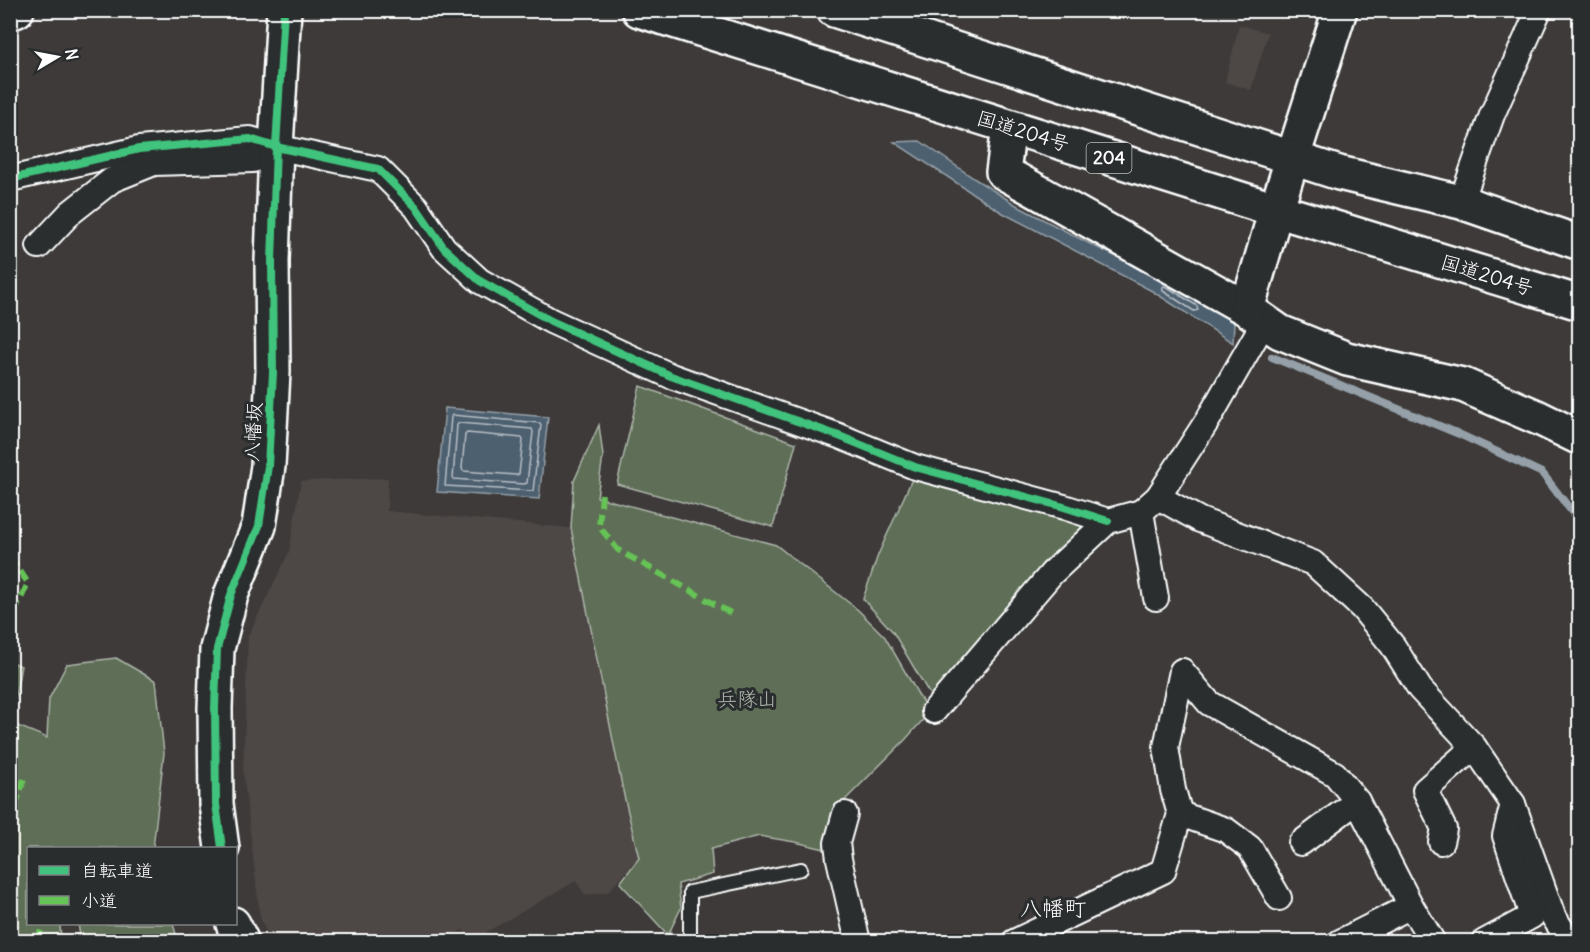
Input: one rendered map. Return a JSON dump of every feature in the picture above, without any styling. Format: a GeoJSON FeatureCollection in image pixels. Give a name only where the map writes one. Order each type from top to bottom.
{"type":"FeatureCollection","features":[{"type":"Feature","properties":{"kind":"main road"},"geometry":{"type":"LineString","coordinates":[[10,13],[17,10]]}},
{"type":"Feature","properties":{"kind":"main road","name":"八幡坂"},"geometry":{"type":"LineString","coordinates":[[222,847],[216,804],[217,649],[231,595],[259,526],[268,466],[273,372],[272,261],[276,147],[284,10]]}},
{"type":"Feature","properties":{"kind":"main road","name":"国道204号"},"geometry":{"type":"LineString","coordinates":[[639,10],[1580,303]]}},
{"type":"Feature","properties":{"kind":"main road"},"geometry":{"type":"LineString","coordinates":[[834,10],[878,17],[1339,173],[1461,201],[1580,243]]}},
{"type":"Feature","properties":{"kind":"main road"},"geometry":{"type":"LineString","coordinates":[[1255,316],[1276,210],[1340,10]]}},
{"type":"Feature","properties":{"kind":"main road"},"geometry":{"type":"LineString","coordinates":[[1009,127],[1003,172],[1280,332],[1347,359],[1463,385],[1580,438]]}},
{"type":"Feature","properties":{"kind":"main road"},"geometry":{"type":"LineString","coordinates":[[234,925],[242,942]]}},
{"type":"Feature","properties":{"kind":"street"},"geometry":{"type":"LineString","coordinates":[[1461,201],[1492,115],[1539,10]]}},
{"type":"Feature","properties":{"kind":"street"},"geometry":{"type":"LineString","coordinates":[[10,179],[139,149],[250,140],[378,169],[416,207],[444,248],[480,281],[551,321],[671,376],[839,436],[915,467],[1108,521]]}},
{"type":"Feature","properties":{"kind":"street"},"geometry":{"type":"LineString","coordinates":[[39,246],[70,213],[112,180],[154,163],[253,160],[276,147]]}},
{"type":"Feature","properties":{"kind":"street"},"geometry":{"type":"LineString","coordinates":[[934,711],[1052,573],[1108,521],[1150,504],[1209,418],[1255,316]]}},
{"type":"Feature","properties":{"kind":"street"},"geometry":{"type":"LineString","coordinates":[[1150,504],[1156,598]]}},
{"type":"Feature","properties":{"kind":"street"},"geometry":{"type":"LineString","coordinates":[[1150,504],[1313,562],[1362,608],[1393,646],[1420,688],[1474,747],[1513,804],[1553,916],[1570,942]]}},
{"type":"Feature","properties":{"kind":"street"},"geometry":{"type":"LineString","coordinates":[[1014,942],[1163,871],[1180,814],[1173,790],[1166,747],[1182,671],[1209,703],[1335,774],[1357,801],[1433,942]]}},
{"type":"Feature","properties":{"kind":"street"},"geometry":{"type":"LineString","coordinates":[[1441,842],[1444,829],[1425,790],[1474,747]]}},
{"type":"Feature","properties":{"kind":"street"},"geometry":{"type":"LineString","coordinates":[[1301,843],[1357,801]]}},
{"type":"Feature","properties":{"kind":"street"},"geometry":{"type":"LineString","coordinates":[[1484,942],[1532,916],[1505,836],[1513,804]]}},
{"type":"Feature","properties":{"kind":"street"},"geometry":{"type":"LineString","coordinates":[[845,814],[837,843],[858,942]]}},
{"type":"Feature","properties":{"kind":"street"},"geometry":{"type":"LineString","coordinates":[[1180,814],[1226,830],[1250,848],[1279,898]]}},
{"type":"Feature","properties":{"kind":"street"},"geometry":{"type":"LineString","coordinates":[[1340,942],[1412,906]]}},
{"type":"Feature","properties":{"kind":"lane"},"geometry":{"type":"LineString","coordinates":[[690,942],[690,892],[801,869]]}},
{"type":"Feature","properties":{"kind":"shaded area"},"geometry":{"type":"Polygon","coordinates":[[[1239,25],[1268,33],[1251,90],[1225,82],[1239,25]]]}},
{"type":"Feature","properties":{"kind":"shaded area"},"geometry":{"type":"Polygon","coordinates":[[[388,478],[387,511],[571,528],[623,791],[639,858],[608,892],[585,895],[576,881],[471,941],[463,930],[436,941],[270,941],[260,917],[243,771],[248,636],[289,552],[301,481],[388,478]]]}},
{"type":"Feature","properties":{"kind":"green space"},"geometry":{"type":"Polygon","coordinates":[[[640,386],[796,443],[773,527],[617,484],[640,386]]]}},
{"type":"Feature","properties":{"kind":"green space","name":"兵隊山"},"geometry":{"type":"Polygon","coordinates":[[[599,425],[603,456],[597,497],[776,545],[858,610],[885,637],[929,713],[839,806],[833,851],[759,836],[711,849],[713,874],[678,884],[681,908],[668,935],[620,883],[639,858],[623,791],[571,528],[574,481],[599,425]]]}},
{"type":"Feature","properties":{"kind":"green space"},"geometry":{"type":"Polygon","coordinates":[[[913,477],[1080,521],[1082,535],[933,700],[893,632],[863,599],[878,555],[913,477]]]}},
{"type":"Feature","properties":{"kind":"green space"},"geometry":{"type":"Polygon","coordinates":[[[116,658],[156,681],[164,753],[153,847],[27,847],[27,925],[60,925],[61,941],[11,941],[11,723],[47,738],[49,699],[67,664],[116,658]]]}},
{"type":"Feature","properties":{"kind":"green space"},"geometry":{"type":"Polygon","coordinates":[[[11,662],[21,666],[11,720],[11,662]]]}},
{"type":"Feature","properties":{"kind":"green space"},"geometry":{"type":"Polygon","coordinates":[[[78,925],[173,925],[178,941],[81,941],[78,925]]]}},
{"type":"Feature","properties":{"kind":"water"},"geometry":{"type":"Polygon","coordinates":[[[920,141],[1021,208],[1096,247],[1172,282],[1234,323],[1233,343],[1152,291],[1001,212],[894,142],[920,141]]]}},
{"type":"Feature","properties":{"kind":"water"},"geometry":{"type":"Polygon","coordinates":[[[445,408],[548,417],[539,499],[437,492],[445,408]]]}},
{"type":"Feature","properties":{"kind":"waterway"},"geometry":{"type":"LineString","coordinates":[[1272,357],[1459,434],[1542,473],[1580,522]]}},
{"type":"Feature","properties":{"kind":"marked path"},"geometry":{"type":"LineString","coordinates":[[602,494],[599,526],[618,550],[734,615]]}},
{"type":"Feature","properties":{"kind":"marked path"},"geometry":{"type":"LineString","coordinates":[[10,556],[28,583],[10,622]]}},
{"type":"Feature","properties":{"kind":"marked path"},"geometry":{"type":"LineString","coordinates":[[10,824],[24,779]]}},
{"type":"Feature","properties":{"kind":"marked path"},"geometry":{"type":"LineString","coordinates":[[37,942],[43,925]]}},
{"type":"Feature","properties":{"kind":"cycle path"},"geometry":{"type":"LineString","coordinates":[[222,847],[216,804],[217,649],[231,595],[259,526],[268,466],[273,372],[272,261],[284,10]]}},
{"type":"Feature","properties":{"kind":"cycle path"},"geometry":{"type":"LineString","coordinates":[[10,179],[139,149],[250,139],[276,147],[378,169],[416,207],[444,248],[480,281],[551,321],[671,376],[839,436],[915,467],[1108,521]]}},
{"type":"Feature","properties":{"kind":"district","name":"八幡町"},"geometry":{"type":"Point","coordinates":[1053,908]}}]}
